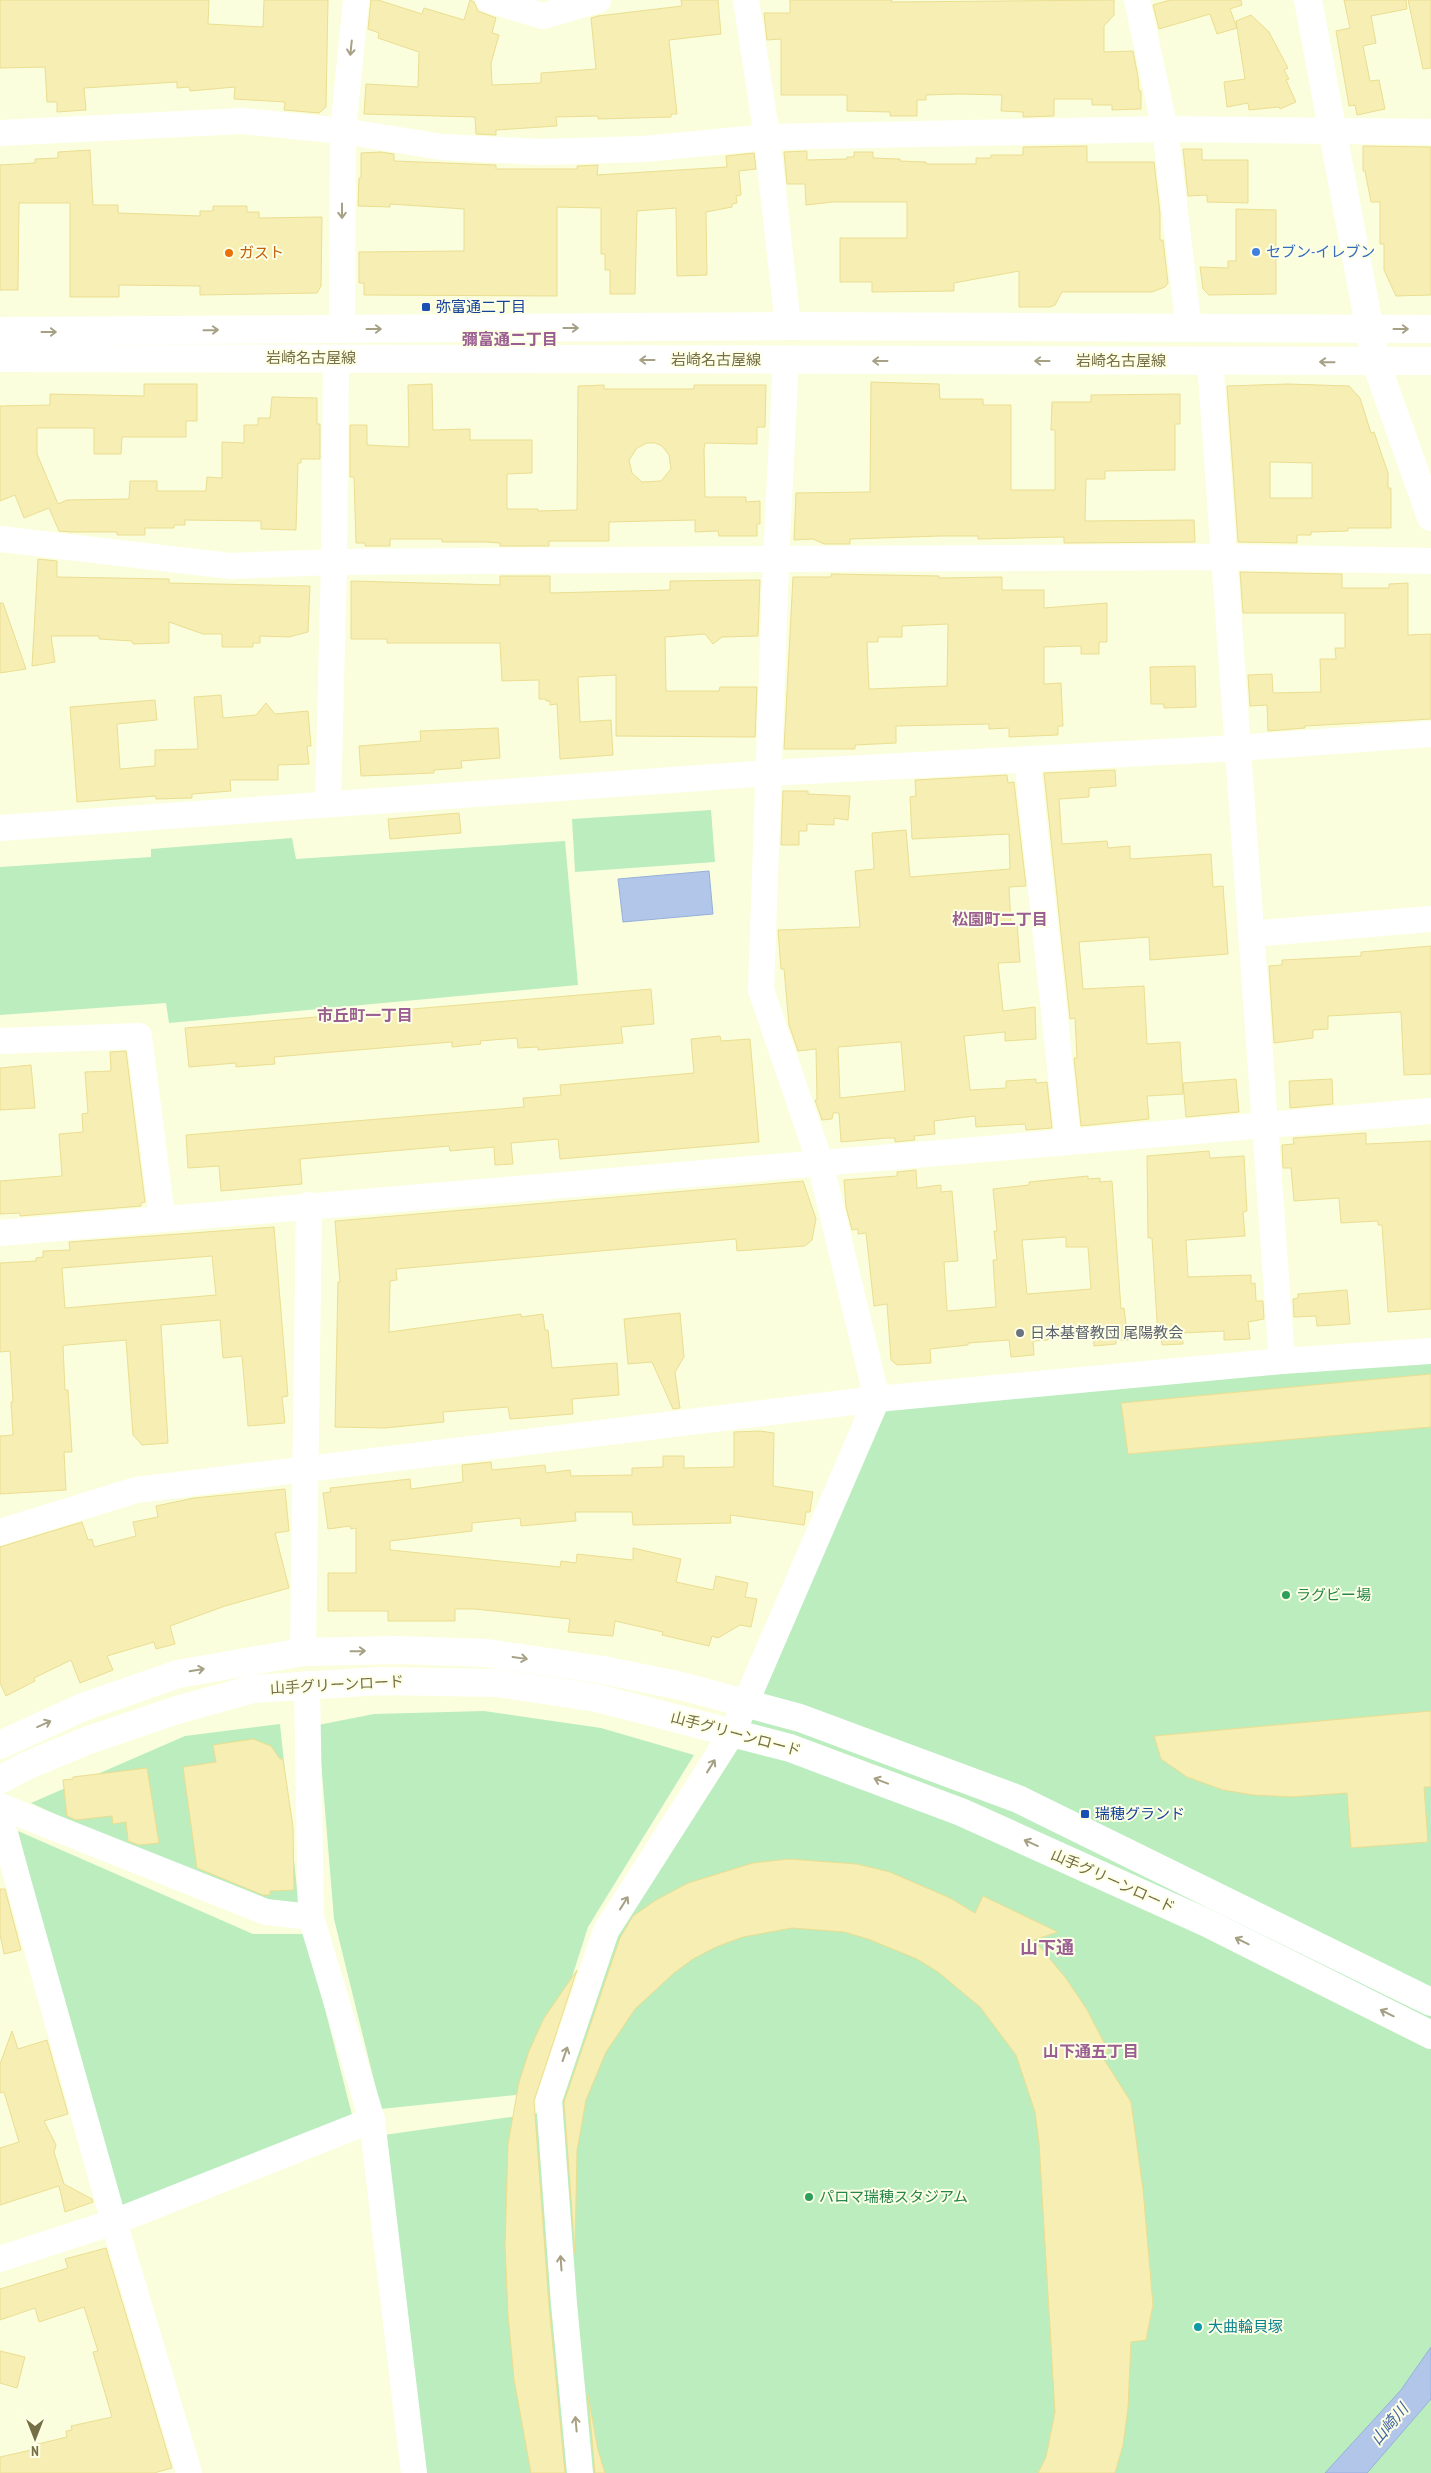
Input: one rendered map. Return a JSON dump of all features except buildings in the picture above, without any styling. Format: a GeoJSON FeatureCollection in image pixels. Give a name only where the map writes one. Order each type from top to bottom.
{"type":"FeatureCollection","features":[{"type":"Feature","properties":{"kind":"street"},"geometry":{"type":"LineString","coordinates":[[342,329],[343,131],[356,0]]}},
{"type":"Feature","properties":{"kind":"street"},"geometry":{"type":"LineString","coordinates":[[489,0],[544,16],[598,0]]}},
{"type":"Feature","properties":{"kind":"street"},"geometry":{"type":"LineString","coordinates":[[746,0],[767,137],[788,326]]}},
{"type":"Feature","properties":{"kind":"street"},"geometry":{"type":"LineString","coordinates":[[1137,0],[1165,129],[1189,329]]}},
{"type":"Feature","properties":{"kind":"street"},"geometry":{"type":"LineString","coordinates":[[1308,0],[1376,363],[1431,517]]}},
{"type":"Feature","properties":{"kind":"street"},"geometry":{"type":"LineString","coordinates":[[0,133],[242,121],[343,131],[442,147],[541,152],[644,149],[767,137],[1165,129],[1431,132]]}},
{"type":"Feature","properties":{"kind":"street","name":"岩崎名古屋線"},"geometry":{"type":"LineString","coordinates":[[0,331],[788,326],[1431,329]]}},
{"type":"Feature","properties":{"kind":"street","name":"岩崎名古屋線"},"geometry":{"type":"LineString","coordinates":[[0,358],[1376,363],[1431,361]]}},
{"type":"Feature","properties":{"kind":"street"},"geometry":{"type":"LineString","coordinates":[[328,804],[334,562],[336,358]]}},
{"type":"Feature","properties":{"kind":"street"},"geometry":{"type":"LineString","coordinates":[[580,2473],[564,2304],[549,2100],[606,1931],[732,1732],[877,1399],[820,1162],[762,990],[776,559],[786,360]]}},
{"type":"Feature","properties":{"kind":"street"},"geometry":{"type":"LineString","coordinates":[[1210,361],[1282,1361]]}},
{"type":"Feature","properties":{"kind":"street"},"geometry":{"type":"LineString","coordinates":[[0,539],[230,566],[334,562],[1224,557],[1431,561]]}},
{"type":"Feature","properties":{"kind":"street"},"geometry":{"type":"LineString","coordinates":[[0,828],[769,772],[1238,748],[1431,734]]}},
{"type":"Feature","properties":{"kind":"street"},"geometry":{"type":"LineString","coordinates":[[1027,759],[1068,1141]]}},
{"type":"Feature","properties":{"kind":"street"},"geometry":{"type":"LineString","coordinates":[[1251,934],[1431,919]]}},
{"type":"Feature","properties":{"kind":"street"},"geometry":{"type":"LineString","coordinates":[[0,1041],[139,1036],[162,1218]]}},
{"type":"Feature","properties":{"kind":"street"},"geometry":{"type":"LineString","coordinates":[[0,1233],[309,1205],[1431,1111]]}},
{"type":"Feature","properties":{"kind":"street"},"geometry":{"type":"LineString","coordinates":[[303,1652],[309,1205]]}},
{"type":"Feature","properties":{"kind":"street"},"geometry":{"type":"LineString","coordinates":[[0,1532],[136,1490],[877,1399],[1282,1361],[1431,1351]]}},
{"type":"Feature","properties":{"kind":"street","name":"山手グリーンロード"},"geometry":{"type":"LineString","coordinates":[[0,1745],[83,1707],[178,1674],[303,1652],[397,1650],[486,1653],[603,1670],[681,1686],[800,1718],[1018,1799],[1431,2002]]}},
{"type":"Feature","properties":{"kind":"street","name":"山手グリーンロード"},"geometry":{"type":"LineString","coordinates":[[0,1780],[26,1766],[86,1741],[177,1710],[253,1690],[307,1684],[380,1681],[497,1683],[597,1698],[790,1748],[961,1812],[1207,1924],[1431,2035]]}},
{"type":"Feature","properties":{"kind":"street"},"geometry":{"type":"LineString","coordinates":[[307,1684],[311,1917],[372,2120],[414,2473]]}},
{"type":"Feature","properties":{"kind":"street"},"geometry":{"type":"LineString","coordinates":[[0,1806],[266,1912],[311,1917]]}},
{"type":"Feature","properties":{"kind":"street"},"geometry":{"type":"LineString","coordinates":[[0,1816],[114,2222],[189,2473]]}},
{"type":"Feature","properties":{"kind":"street"},"geometry":{"type":"LineString","coordinates":[[0,2259],[114,2222],[372,2120]]}},
{"type":"Feature","properties":{"kind":"green space"},"geometry":{"type":"Polygon","coordinates":[[[711,810],[715,862],[575,872],[572,819],[711,810]]]}},
{"type":"Feature","properties":{"kind":"green space"},"geometry":{"type":"Polygon","coordinates":[[[292,838],[296,859],[565,841],[578,985],[169,1023],[166,1003],[0,1015],[0,867],[151,857],[151,849],[292,838]]]}},
{"type":"Feature","properties":{"kind":"green space"},"geometry":{"type":"Polygon","coordinates":[[[1431,1351],[1431,2473],[580,2473],[549,2100],[606,1931],[733,1732],[877,1399],[1431,1351]]]}},
{"type":"Feature","properties":{"kind":"green space"},"geometry":{"type":"Polygon","coordinates":[[[484,1711],[601,1728],[694,1755],[588,1927],[535,2093],[381,2109],[334,1919],[318,1725],[374,1714],[484,1711]]]}},
{"type":"Feature","properties":{"kind":"green space"},"geometry":{"type":"Polygon","coordinates":[[[280,1724],[299,1909],[257,1907],[31,1803],[185,1736],[280,1724]]]}},
{"type":"Feature","properties":{"kind":"green space"},"geometry":{"type":"Polygon","coordinates":[[[18,1831],[253,1934],[306,1934],[352,2115],[118,2216],[18,1831]]]}},
{"type":"Feature","properties":{"kind":"green space"},"geometry":{"type":"Polygon","coordinates":[[[539,2113],[580,2473],[424,2473],[384,2135],[539,2113]]]}},
{"type":"Feature","properties":{"kind":"water"},"geometry":{"type":"Polygon","coordinates":[[[709,871],[713,914],[623,922],[618,879],[709,871]]]}},
{"type":"Feature","properties":{"kind":"water","name":"山崎川"},"geometry":{"type":"Polygon","coordinates":[[[1431,2347],[1431,2399],[1367,2473],[1325,2473],[1401,2390],[1431,2347]]]}},
{"type":"Feature","properties":{"kind":"place","name":"セブン-イレブン"},"geometry":{"type":"Point","coordinates":[1256,252]}},
{"type":"Feature","properties":{"kind":"place","name":"ガスト"},"geometry":{"type":"Point","coordinates":[229,253]}},
{"type":"Feature","properties":{"kind":"place","name":"弥富通二丁目"},"geometry":{"type":"Point","coordinates":[426,307]}},
{"type":"Feature","properties":{"kind":"place","name":"日本基督教団 尾陽教会"},"geometry":{"type":"Point","coordinates":[1020,1333]}},
{"type":"Feature","properties":{"kind":"place","name":"ラグビー場"},"geometry":{"type":"Point","coordinates":[1286,1595]}},
{"type":"Feature","properties":{"kind":"place","name":"瑞穂グランド"},"geometry":{"type":"Point","coordinates":[1085,1814]}},
{"type":"Feature","properties":{"kind":"place","name":"パロマ瑞穂スタジアム"},"geometry":{"type":"Point","coordinates":[809,2197]}},
{"type":"Feature","properties":{"kind":"place","name":"大曲輪貝塚"},"geometry":{"type":"Point","coordinates":[1198,2327]}},
{"type":"Feature","properties":{"kind":"district","name":"彌富通二丁目"},"geometry":{"type":"Point","coordinates":[510,339]}},
{"type":"Feature","properties":{"kind":"district","name":"松園町二丁目"},"geometry":{"type":"Point","coordinates":[1000,919]}},
{"type":"Feature","properties":{"kind":"district","name":"市丘町一丁目"},"geometry":{"type":"Point","coordinates":[365,1015]}},
{"type":"Feature","properties":{"kind":"district","name":"山下通"},"geometry":{"type":"Point","coordinates":[1047,1948]}},
{"type":"Feature","properties":{"kind":"district","name":"山下通五丁目"},"geometry":{"type":"Point","coordinates":[1091,2051]}}]}
